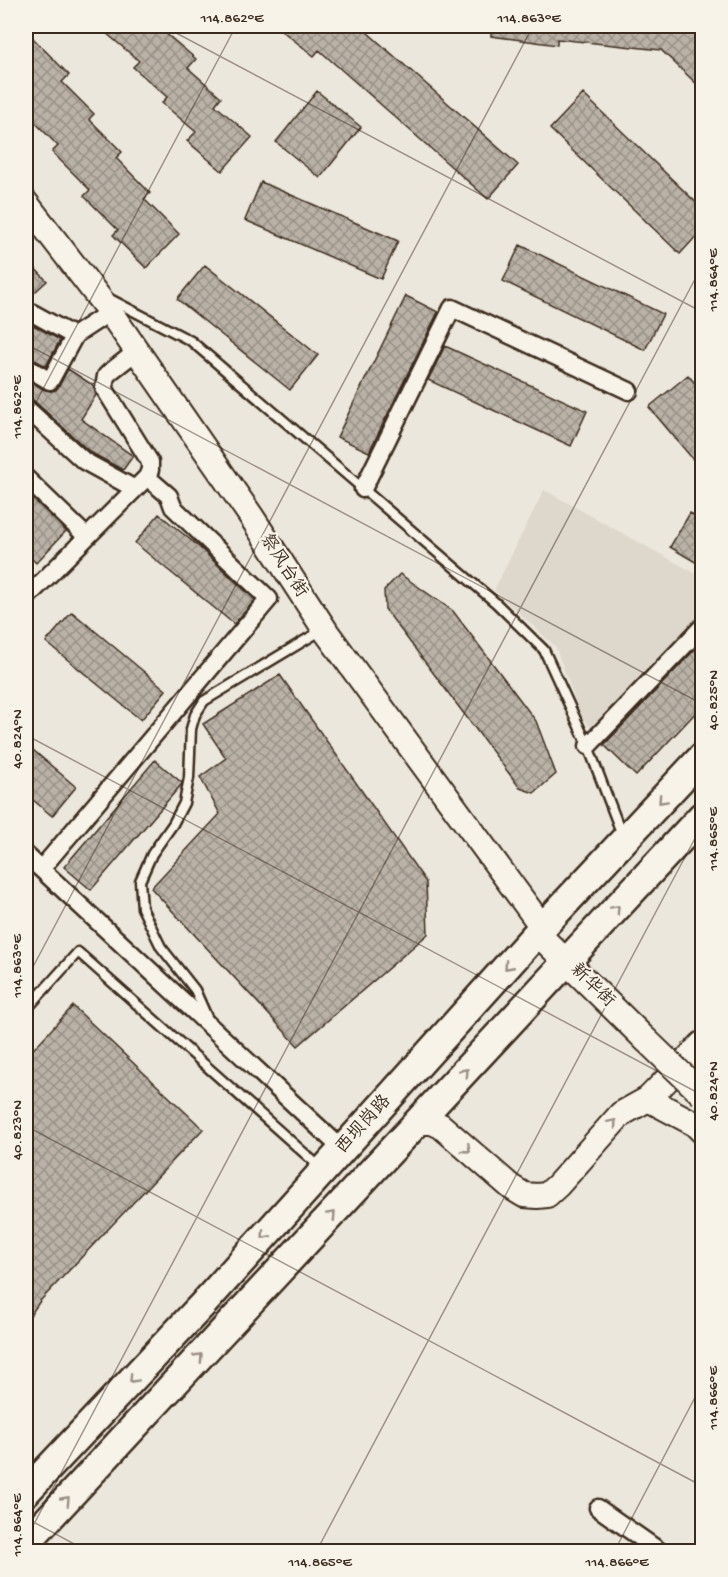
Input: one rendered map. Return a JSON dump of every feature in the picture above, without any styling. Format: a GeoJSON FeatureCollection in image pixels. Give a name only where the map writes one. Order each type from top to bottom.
{"type":"FeatureCollection","features":[{"type":"Feature","properties":{"kind":"main road","name":"祭风台街"},"geometry":{"type":"LineString","coordinates":[[26,203],[138,351],[251,516],[324,628],[542,928]]}},
{"type":"Feature","properties":{"kind":"main road","name":"西坝岗路"},"geometry":{"type":"LineString","coordinates":[[26,1492],[205,1302],[542,928],[702,757]]}},
{"type":"Feature","properties":{"kind":"main road","name":"西坝岗路"},"geometry":{"type":"LineString","coordinates":[[26,1543],[702,816]]}},
{"type":"Feature","properties":{"kind":"main road","name":"新华街"},"geometry":{"type":"LineString","coordinates":[[542,928],[651,1035]]}},
{"type":"Feature","properties":{"kind":"main road"},"geometry":{"type":"LineString","coordinates":[[651,1035],[702,1075]]}},
{"type":"Feature","properties":{"kind":"main road"},"geometry":{"type":"LineString","coordinates":[[651,1035],[702,1094]]}},
{"type":"Feature","properties":{"kind":"main road"},"geometry":{"type":"LineString","coordinates":[[418,1122],[432,1122],[441,1126],[511,1187],[524,1195],[547,1195],[621,1114],[648,1099],[702,1044]]}},
{"type":"Feature","properties":{"kind":"main road"},"geometry":{"type":"LineString","coordinates":[[648,1099],[695,1124],[702,1131]]}},
{"type":"Feature","properties":{"kind":"street"},"geometry":{"type":"LineString","coordinates":[[363,489],[452,308],[629,391]]}},
{"type":"Feature","properties":{"kind":"street"},"geometry":{"type":"LineString","coordinates":[[27,310],[74,336]]}},
{"type":"Feature","properties":{"kind":"street"},"geometry":{"type":"LineString","coordinates":[[26,367],[50,381],[74,336],[110,312]]}},
{"type":"Feature","properties":{"kind":"street"},"geometry":{"type":"LineString","coordinates":[[26,598],[147,477],[150,462],[104,388],[106,376],[138,351]]}},
{"type":"Feature","properties":{"kind":"street"},"geometry":{"type":"LineString","coordinates":[[26,408],[84,461],[135,489]]}},
{"type":"Feature","properties":{"kind":"street"},"geometry":{"type":"LineString","coordinates":[[41,869],[269,599],[173,507],[169,496],[147,477]]}},
{"type":"Feature","properties":{"kind":"street"},"geometry":{"type":"LineString","coordinates":[[26,478],[87,537]]}},
{"type":"Feature","properties":{"kind":"street"},"geometry":{"type":"LineString","coordinates":[[588,746],[702,627]]}},
{"type":"Feature","properties":{"kind":"street"},"geometry":{"type":"LineString","coordinates":[[26,855],[342,1149]]}},
{"type":"Feature","properties":{"kind":"street"},"geometry":{"type":"LineString","coordinates":[[598,1508],[661,1551]]}},
{"type":"Feature","properties":{"kind":"lane"},"geometry":{"type":"LineString","coordinates":[[94,291],[191,341],[496,603],[544,650],[588,746],[624,841]]}},
{"type":"Feature","properties":{"kind":"lane"},"geometry":{"type":"LineString","coordinates":[[211,1028],[195,990],[160,946],[142,908],[140,880],[152,854],[173,824],[184,803],[189,778],[191,729],[195,715],[204,701],[324,628]]}},
{"type":"Feature","properties":{"kind":"lane"},"geometry":{"type":"LineString","coordinates":[[26,1010],[78,952],[324,1170]]}},
{"type":"Feature","properties":{"kind":"shaded area"},"geometry":{"type":"Polygon","coordinates":[[[544,490],[702,577],[702,625],[596,735],[581,715],[555,646],[494,590],[544,490]]]}},
{"type":"Feature","properties":{"kind":"building"},"geometry":{"type":"Polygon","coordinates":[[[98,26],[157,26],[196,59],[188,68],[221,97],[215,105],[252,137],[222,171],[187,141],[196,132],[162,103],[167,97],[133,67],[139,61],[98,26]]]}},
{"type":"Feature","properties":{"kind":"building"},"geometry":{"type":"Polygon","coordinates":[[[276,26],[360,26],[518,165],[488,199],[319,50],[314,56],[276,26]]]}},
{"type":"Feature","properties":{"kind":"building"},"geometry":{"type":"Polygon","coordinates":[[[491,26],[702,26],[702,89],[661,50],[557,39],[557,45],[491,36],[491,26]]]}},
{"type":"Feature","properties":{"kind":"building"},"geometry":{"type":"Polygon","coordinates":[[[26,31],[69,75],[62,82],[94,114],[89,119],[122,152],[116,158],[150,193],[144,199],[179,234],[146,268],[113,235],[118,230],[84,196],[90,190],[52,152],[58,146],[26,113],[26,31]]]}},
{"type":"Feature","properties":{"kind":"building"},"geometry":{"type":"Polygon","coordinates":[[[317,91],[361,127],[320,178],[276,142],[317,91]]]}},
{"type":"Feature","properties":{"kind":"building"},"geometry":{"type":"Polygon","coordinates":[[[583,94],[702,208],[702,230],[680,254],[550,129],[583,94]]]}},
{"type":"Feature","properties":{"kind":"building"},"geometry":{"type":"Polygon","coordinates":[[[261,182],[398,241],[381,279],[245,220],[261,182]]]}},
{"type":"Feature","properties":{"kind":"building"},"geometry":{"type":"Polygon","coordinates":[[[520,245],[663,314],[645,350],[503,281],[520,245]]]}},
{"type":"Feature","properties":{"kind":"building"},"geometry":{"type":"Polygon","coordinates":[[[26,259],[47,281],[26,300],[26,259]]]}},
{"type":"Feature","properties":{"kind":"building"},"geometry":{"type":"Polygon","coordinates":[[[205,265],[318,355],[290,390],[177,299],[205,265]]]}},
{"type":"Feature","properties":{"kind":"building"},"geometry":{"type":"Polygon","coordinates":[[[406,296],[438,312],[369,452],[337,437],[406,296]]]}},
{"type":"Feature","properties":{"kind":"building"},"geometry":{"type":"Polygon","coordinates":[[[26,321],[60,340],[46,366],[26,357],[26,321]]]}},
{"type":"Feature","properties":{"kind":"building"},"geometry":{"type":"Polygon","coordinates":[[[445,346],[587,411],[571,446],[428,380],[445,346]]]}},
{"type":"Feature","properties":{"kind":"building"},"geometry":{"type":"Polygon","coordinates":[[[68,369],[94,386],[96,395],[81,419],[133,456],[123,470],[90,452],[33,400],[26,398],[26,379],[45,390],[56,390],[68,369]]]}},
{"type":"Feature","properties":{"kind":"building"},"geometry":{"type":"Polygon","coordinates":[[[688,375],[702,392],[702,470],[649,407],[688,375]]]}},
{"type":"Feature","properties":{"kind":"building"},"geometry":{"type":"Polygon","coordinates":[[[26,492],[66,531],[36,563],[26,553],[26,492]]]}},
{"type":"Feature","properties":{"kind":"building"},"geometry":{"type":"Polygon","coordinates":[[[690,513],[702,520],[702,566],[670,547],[690,513]]]}},
{"type":"Feature","properties":{"kind":"building"},"geometry":{"type":"Polygon","coordinates":[[[159,514],[198,546],[255,600],[234,624],[135,543],[159,514]]]}},
{"type":"Feature","properties":{"kind":"building"},"geometry":{"type":"Polygon","coordinates":[[[400,574],[453,611],[536,721],[556,774],[534,793],[520,788],[385,609],[384,590],[400,574]]]}},
{"type":"Feature","properties":{"kind":"building"},"geometry":{"type":"Polygon","coordinates":[[[72,612],[166,690],[141,720],[46,642],[72,612]]]}},
{"type":"Feature","properties":{"kind":"building"},"geometry":{"type":"Polygon","coordinates":[[[702,642],[702,706],[636,776],[604,745],[702,642]]]}},
{"type":"Feature","properties":{"kind":"building"},"geometry":{"type":"Polygon","coordinates":[[[280,675],[426,882],[428,934],[298,1046],[151,888],[220,814],[200,777],[226,758],[203,724],[280,675]]]}},
{"type":"Feature","properties":{"kind":"building"},"geometry":{"type":"Polygon","coordinates":[[[26,744],[76,787],[52,816],[26,794],[26,744]]]}},
{"type":"Feature","properties":{"kind":"building"},"geometry":{"type":"Polygon","coordinates":[[[155,760],[182,783],[91,890],[64,867],[155,760]]]}},
{"type":"Feature","properties":{"kind":"building"},"geometry":{"type":"Polygon","coordinates":[[[73,1006],[203,1129],[40,1301],[26,1321],[26,1057],[73,1006]]]}}]}
